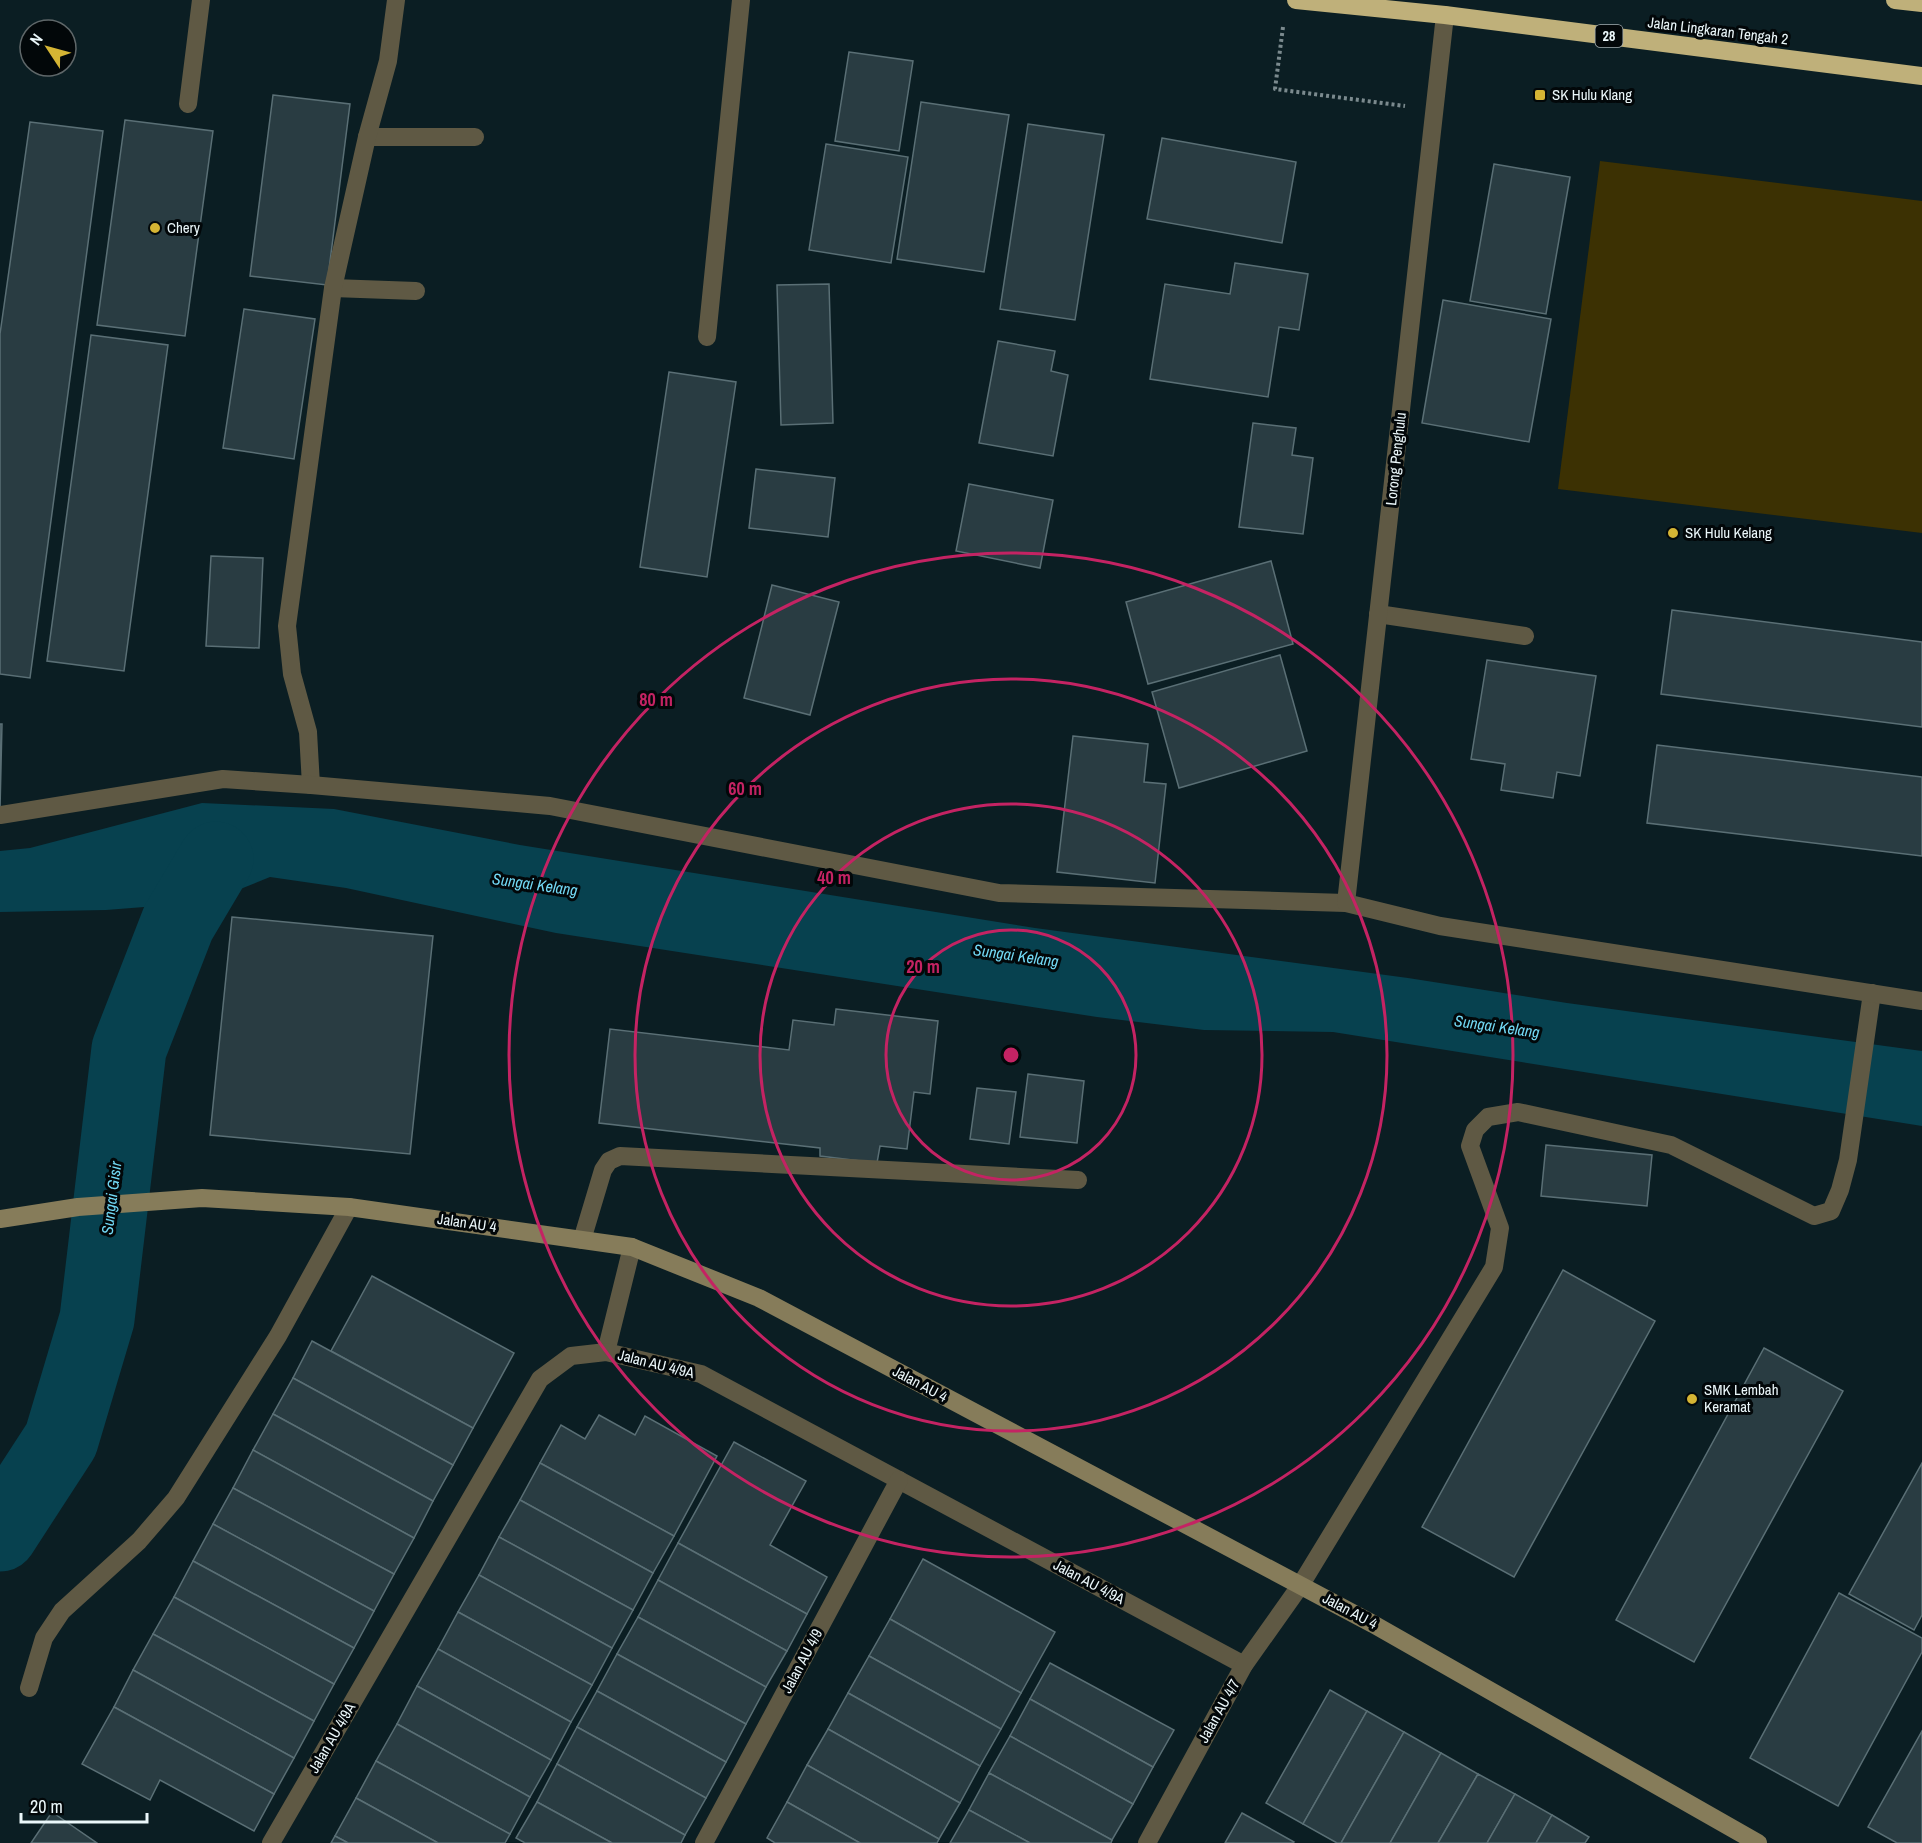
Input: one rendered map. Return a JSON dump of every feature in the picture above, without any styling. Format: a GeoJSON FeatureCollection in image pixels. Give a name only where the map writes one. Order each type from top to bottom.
{"type":"FeatureCollection","features":[{"type":"Feature","properties":{"kind":"highway","name":"Jalan Lingkaran Tengah 2"},"geometry":{"type":"LineString","coordinates":[[1296,0],[1445,15],[1922,76]]}},
{"type":"Feature","properties":{"kind":"highway"},"geometry":{"type":"LineString","coordinates":[[1895,0],[1922,3]]}},
{"type":"Feature","properties":{"kind":"main road","name":"Jalan AU 4"},"geometry":{"type":"LineString","coordinates":[[0,1219],[78,1207],[202,1198],[349,1207],[632,1248],[759,1298],[1373,1623],[1758,1843]]}},
{"type":"Feature","properties":{"kind":"street"},"geometry":{"type":"LineString","coordinates":[[189,104],[201,0]]}},
{"type":"Feature","properties":{"kind":"street"},"geometry":{"type":"LineString","coordinates":[[311,785],[308,732],[292,674],[287,626],[333,288],[367,137],[388,61],[396,0]]}},
{"type":"Feature","properties":{"kind":"street"},"geometry":{"type":"LineString","coordinates":[[707,337],[741,0]]}},
{"type":"Feature","properties":{"kind":"street","name":"Lorong Penghulu"},"geometry":{"type":"LineString","coordinates":[[1346,903],[1445,15]]}},
{"type":"Feature","properties":{"kind":"street"},"geometry":{"type":"LineString","coordinates":[[367,137],[475,137]]}},
{"type":"Feature","properties":{"kind":"street"},"geometry":{"type":"LineString","coordinates":[[333,288],[416,291]]}},
{"type":"Feature","properties":{"kind":"street"},"geometry":{"type":"LineString","coordinates":[[1378,614],[1525,636]]}},
{"type":"Feature","properties":{"kind":"street"},"geometry":{"type":"LineString","coordinates":[[0,814],[224,779],[550,806],[999,892],[1346,903],[1440,926],[1922,1001]]}},
{"type":"Feature","properties":{"kind":"street","name":"Jalan AU 4/7"},"geometry":{"type":"LineString","coordinates":[[1147,1843],[1244,1665],[1300,1586],[1494,1267],[1500,1228],[1470,1146],[1475,1130],[1488,1117],[1518,1112],[1671,1145],[1814,1216],[1831,1211],[1840,1190],[1848,1160],[1872,993]]}},
{"type":"Feature","properties":{"kind":"street"},"geometry":{"type":"LineString","coordinates":[[582,1240],[603,1170],[609,1161],[620,1156],[1078,1180]]}},
{"type":"Feature","properties":{"kind":"street"},"geometry":{"type":"LineString","coordinates":[[29,1688],[44,1638],[62,1611],[139,1542],[176,1498],[278,1336],[349,1207]]}},
{"type":"Feature","properties":{"kind":"street"},"geometry":{"type":"LineString","coordinates":[[606,1352],[632,1248]]}},
{"type":"Feature","properties":{"kind":"street","name":"Jalan AU 4/9A"},"geometry":{"type":"LineString","coordinates":[[271,1843],[540,1379],[571,1356],[606,1352],[701,1374],[1244,1665]]}},
{"type":"Feature","properties":{"kind":"street","name":"Jalan AU 4/9"},"geometry":{"type":"LineString","coordinates":[[704,1843],[899,1480]]}},
{"type":"Feature","properties":{"kind":"path"},"geometry":{"type":"LineString","coordinates":[[1284,22],[1275,89],[1375,102]]}},
{"type":"Feature","properties":{"kind":"shaded area"},"geometry":{"type":"Polygon","coordinates":[[[1600,161],[1922,201],[1922,533],[1558,489],[1600,161]]]}},
{"type":"Feature","properties":{"kind":"water","name":"Sungai Kelang"},"geometry":{"type":"Polygon","coordinates":[[[202,803],[334,809],[520,845],[1035,928],[1922,1051],[1922,1126],[1333,1032],[1204,1030],[1097,1017],[556,933],[346,888],[270,877],[208,902],[106,910],[0,912],[0,851],[30,848],[202,803]]]}},
{"type":"Feature","properties":{"kind":"building"},"geometry":{"type":"Polygon","coordinates":[[[849,52],[913,61],[899,151],[835,141],[849,52]]]}},
{"type":"Feature","properties":{"kind":"building"},"geometry":{"type":"Polygon","coordinates":[[[273,95],[350,104],[327,285],[250,276],[273,95]]]}},
{"type":"Feature","properties":{"kind":"building"},"geometry":{"type":"Polygon","coordinates":[[[921,102],[1009,115],[984,272],[897,259],[921,102]]]}},
{"type":"Feature","properties":{"kind":"building","name":"Chery"},"geometry":{"type":"Polygon","coordinates":[[[125,120],[213,131],[185,336],[97,325],[125,120]]]}},
{"type":"Feature","properties":{"kind":"building"},"geometry":{"type":"Polygon","coordinates":[[[30,122],[103,131],[30,678],[0,674],[0,334],[30,122]]]}},
{"type":"Feature","properties":{"kind":"building"},"geometry":{"type":"Polygon","coordinates":[[[1028,124],[1104,135],[1075,320],[1000,309],[1028,124]]]}},
{"type":"Feature","properties":{"kind":"building"},"geometry":{"type":"Polygon","coordinates":[[[1162,138],[1296,162],[1282,243],[1147,219],[1162,138]]]}},
{"type":"Feature","properties":{"kind":"building"},"geometry":{"type":"Polygon","coordinates":[[[826,144],[908,157],[891,263],[809,250],[826,144]]]}},
{"type":"Feature","properties":{"kind":"building"},"geometry":{"type":"Polygon","coordinates":[[[1494,164],[1570,177],[1546,314],[1470,301],[1494,164]]]}},
{"type":"Feature","properties":{"kind":"building"},"geometry":{"type":"Polygon","coordinates":[[[1235,263],[1308,274],[1299,330],[1279,327],[1268,397],[1150,379],[1165,284],[1230,294],[1235,263]]]}},
{"type":"Feature","properties":{"kind":"building"},"geometry":{"type":"Polygon","coordinates":[[[829,284],[833,423],[781,425],[777,285],[829,284]]]}},
{"type":"Feature","properties":{"kind":"building"},"geometry":{"type":"Polygon","coordinates":[[[1443,300],[1551,319],[1529,442],[1422,423],[1443,300]]]}},
{"type":"Feature","properties":{"kind":"building"},"geometry":{"type":"Polygon","coordinates":[[[244,309],[315,319],[294,459],[223,448],[244,309]]]}},
{"type":"Feature","properties":{"kind":"building"},"geometry":{"type":"Polygon","coordinates":[[[91,335],[168,345],[124,671],[47,661],[91,335]]]}},
{"type":"Feature","properties":{"kind":"building"},"geometry":{"type":"Polygon","coordinates":[[[998,341],[1055,351],[1051,371],[1068,375],[1053,456],[979,443],[998,341]]]}},
{"type":"Feature","properties":{"kind":"building"},"geometry":{"type":"Polygon","coordinates":[[[669,372],[736,382],[707,577],[640,567],[669,372]]]}},
{"type":"Feature","properties":{"kind":"building"},"geometry":{"type":"Polygon","coordinates":[[[1253,423],[1296,428],[1292,455],[1313,458],[1303,534],[1239,527],[1253,423]]]}},
{"type":"Feature","properties":{"kind":"building"},"geometry":{"type":"Polygon","coordinates":[[[756,469],[835,478],[828,537],[749,528],[756,469]]]}},
{"type":"Feature","properties":{"kind":"building"},"geometry":{"type":"Polygon","coordinates":[[[969,484],[1053,500],[1040,568],[956,551],[969,484]]]}},
{"type":"Feature","properties":{"kind":"building"},"geometry":{"type":"Polygon","coordinates":[[[211,556],[263,558],[259,648],[206,646],[211,556]]]}},
{"type":"Feature","properties":{"kind":"building"},"geometry":{"type":"Polygon","coordinates":[[[1271,561],[1293,644],[1148,684],[1126,602],[1271,561]]]}},
{"type":"Feature","properties":{"kind":"building"},"geometry":{"type":"Polygon","coordinates":[[[772,585],[839,602],[810,715],[744,698],[772,585]]]}},
{"type":"Feature","properties":{"kind":"building"},"geometry":{"type":"Polygon","coordinates":[[[1672,610],[1922,642],[1922,727],[1661,694],[1672,610]]]}},
{"type":"Feature","properties":{"kind":"building"},"geometry":{"type":"Polygon","coordinates":[[[1280,655],[1307,751],[1179,788],[1152,692],[1280,655]]]}},
{"type":"Feature","properties":{"kind":"building"},"geometry":{"type":"Polygon","coordinates":[[[1487,660],[1596,676],[1580,776],[1557,772],[1553,798],[1501,790],[1505,764],[1471,759],[1487,660]]]}},
{"type":"Feature","properties":{"kind":"building"},"geometry":{"type":"Polygon","coordinates":[[[0,724],[2,724],[0,809],[0,724]]]}},
{"type":"Feature","properties":{"kind":"building"},"geometry":{"type":"Polygon","coordinates":[[[1073,736],[1148,744],[1144,782],[1166,784],[1155,883],[1057,872],[1073,736]]]}},
{"type":"Feature","properties":{"kind":"building"},"geometry":{"type":"Polygon","coordinates":[[[1657,745],[1922,777],[1922,856],[1647,823],[1657,745]]]}},
{"type":"Feature","properties":{"kind":"building"},"geometry":{"type":"Polygon","coordinates":[[[232,917],[433,936],[410,1154],[210,1135],[232,917]]]}},
{"type":"Feature","properties":{"kind":"building"},"geometry":{"type":"Polygon","coordinates":[[[836,1009],[938,1021],[930,1094],[914,1092],[907,1149],[880,1146],[877,1163],[820,1156],[820,1148],[599,1123],[610,1029],[789,1050],[793,1020],[834,1025],[836,1009]]]}},
{"type":"Feature","properties":{"kind":"building"},"geometry":{"type":"Polygon","coordinates":[[[1028,1074],[1084,1081],[1077,1143],[1020,1137],[1028,1074]]]}},
{"type":"Feature","properties":{"kind":"building"},"geometry":{"type":"Polygon","coordinates":[[[977,1088],[1016,1092],[1009,1144],[970,1139],[977,1088]]]}},
{"type":"Feature","properties":{"kind":"building"},"geometry":{"type":"Polygon","coordinates":[[[1546,1145],[1652,1155],[1647,1206],[1541,1196],[1546,1145]]]}},
{"type":"Feature","properties":{"kind":"building"},"geometry":{"type":"Polygon","coordinates":[[[1563,1270],[1655,1321],[1514,1577],[1422,1527],[1563,1270]]]}},
{"type":"Feature","properties":{"kind":"building"},"geometry":{"type":"Polygon","coordinates":[[[372,1276],[514,1353],[473,1428],[331,1351],[372,1276]]]}},
{"type":"Feature","properties":{"kind":"building"},"geometry":{"type":"Polygon","coordinates":[[[312,1341],[473,1428],[453,1465],[293,1378],[312,1341]]]}},
{"type":"Feature","properties":{"kind":"building"},"geometry":{"type":"Polygon","coordinates":[[[1764,1348],[1843,1391],[1694,1662],[1616,1620],[1764,1348]]]}},
{"type":"Feature","properties":{"kind":"building"},"geometry":{"type":"Polygon","coordinates":[[[293,1378],[453,1465],[433,1501],[273,1414],[293,1378]]]}},
{"type":"Feature","properties":{"kind":"building"},"geometry":{"type":"Polygon","coordinates":[[[273,1414],[433,1501],[414,1538],[253,1450],[273,1414]]]}},
{"type":"Feature","properties":{"kind":"building"},"geometry":{"type":"Polygon","coordinates":[[[599,1415],[635,1435],[645,1416],[717,1456],[674,1536],[540,1463],[561,1425],[585,1439],[599,1415]]]}},
{"type":"Feature","properties":{"kind":"building"},"geometry":{"type":"Polygon","coordinates":[[[734,1442],[806,1481],[770,1545],[827,1577],[807,1614],[678,1543],[734,1442]]]}},
{"type":"Feature","properties":{"kind":"building"},"geometry":{"type":"Polygon","coordinates":[[[253,1450],[414,1538],[394,1574],[233,1488],[253,1450]]]}},
{"type":"Feature","properties":{"kind":"building"},"geometry":{"type":"Polygon","coordinates":[[[540,1463],[674,1536],[653,1573],[520,1500],[540,1463]]]}},
{"type":"Feature","properties":{"kind":"building"},"geometry":{"type":"Polygon","coordinates":[[[1922,1463],[1922,1615],[1914,1630],[1849,1594],[1922,1463]]]}},
{"type":"Feature","properties":{"kind":"building"},"geometry":{"type":"Polygon","coordinates":[[[233,1488],[394,1574],[374,1611],[213,1524],[233,1488]]]}},
{"type":"Feature","properties":{"kind":"building"},"geometry":{"type":"Polygon","coordinates":[[[520,1500],[653,1573],[633,1610],[499,1537],[520,1500]]]}},
{"type":"Feature","properties":{"kind":"building"},"geometry":{"type":"Polygon","coordinates":[[[213,1524],[374,1611],[354,1648],[193,1561],[213,1524]]]}},
{"type":"Feature","properties":{"kind":"building"},"geometry":{"type":"Polygon","coordinates":[[[499,1537],[633,1610],[612,1648],[479,1575],[499,1537]]]}},
{"type":"Feature","properties":{"kind":"building"},"geometry":{"type":"Polygon","coordinates":[[[678,1543],[807,1614],[787,1651],[658,1580],[678,1543]]]}},
{"type":"Feature","properties":{"kind":"building"},"geometry":{"type":"Polygon","coordinates":[[[923,1559],[1055,1632],[1021,1693],[890,1619],[923,1559]]]}},
{"type":"Feature","properties":{"kind":"building"},"geometry":{"type":"Polygon","coordinates":[[[193,1561],[354,1648],[334,1684],[174,1597],[193,1561]]]}},
{"type":"Feature","properties":{"kind":"building"},"geometry":{"type":"Polygon","coordinates":[[[479,1575],[612,1648],[592,1685],[458,1612],[479,1575]]]}},
{"type":"Feature","properties":{"kind":"building"},"geometry":{"type":"Polygon","coordinates":[[[658,1580],[787,1651],[766,1687],[638,1617],[658,1580]]]}},
{"type":"Feature","properties":{"kind":"building"},"geometry":{"type":"Polygon","coordinates":[[[1839,1593],[1922,1638],[1922,1652],[1838,1806],[1750,1758],[1839,1593]]]}},
{"type":"Feature","properties":{"kind":"building"},"geometry":{"type":"Polygon","coordinates":[[[174,1597],[334,1684],[314,1721],[153,1634],[174,1597]]]}},
{"type":"Feature","properties":{"kind":"building"},"geometry":{"type":"Polygon","coordinates":[[[458,1612],[592,1685],[571,1722],[438,1649],[458,1612]]]}},
{"type":"Feature","properties":{"kind":"building"},"geometry":{"type":"Polygon","coordinates":[[[638,1617],[766,1687],[746,1724],[617,1654],[638,1617]]]}},
{"type":"Feature","properties":{"kind":"building"},"geometry":{"type":"Polygon","coordinates":[[[890,1619],[1021,1693],[1001,1729],[869,1656],[890,1619]]]}},
{"type":"Feature","properties":{"kind":"building"},"geometry":{"type":"Polygon","coordinates":[[[153,1634],[314,1721],[294,1758],[133,1670],[153,1634]]]}},
{"type":"Feature","properties":{"kind":"building"},"geometry":{"type":"Polygon","coordinates":[[[438,1649],[571,1722],[551,1760],[417,1686],[438,1649]]]}},
{"type":"Feature","properties":{"kind":"building"},"geometry":{"type":"Polygon","coordinates":[[[617,1654],[746,1724],[726,1762],[597,1691],[617,1654]]]}},
{"type":"Feature","properties":{"kind":"building"},"geometry":{"type":"Polygon","coordinates":[[[869,1656],[1001,1729],[980,1766],[848,1693],[869,1656]]]}},
{"type":"Feature","properties":{"kind":"building"},"geometry":{"type":"Polygon","coordinates":[[[1050,1663],[1174,1730],[1153,1767],[1030,1699],[1050,1663]]]}},
{"type":"Feature","properties":{"kind":"building"},"geometry":{"type":"Polygon","coordinates":[[[133,1670],[294,1758],[274,1794],[114,1707],[133,1670]]]}},
{"type":"Feature","properties":{"kind":"building"},"geometry":{"type":"Polygon","coordinates":[[[417,1686],[551,1760],[530,1797],[397,1724],[417,1686]]]}},
{"type":"Feature","properties":{"kind":"building"},"geometry":{"type":"Polygon","coordinates":[[[1330,1690],[1367,1711],[1303,1824],[1266,1803],[1330,1690]]]}},
{"type":"Feature","properties":{"kind":"building"},"geometry":{"type":"Polygon","coordinates":[[[597,1691],[726,1762],[706,1798],[577,1727],[597,1691]]]}},
{"type":"Feature","properties":{"kind":"building"},"geometry":{"type":"Polygon","coordinates":[[[848,1693],[980,1766],[960,1803],[828,1729],[848,1693]]]}},
{"type":"Feature","properties":{"kind":"building"},"geometry":{"type":"Polygon","coordinates":[[[1030,1699],[1153,1767],[1133,1804],[1010,1736],[1030,1699]]]}},
{"type":"Feature","properties":{"kind":"building"},"geometry":{"type":"Polygon","coordinates":[[[114,1707],[274,1794],[254,1831],[160,1780],[150,1800],[82,1764],[114,1707]]]}},
{"type":"Feature","properties":{"kind":"building"},"geometry":{"type":"Polygon","coordinates":[[[1367,1711],[1404,1732],[1341,1843],[1337,1843],[1303,1824],[1367,1711]]]}},
{"type":"Feature","properties":{"kind":"building"},"geometry":{"type":"Polygon","coordinates":[[[397,1724],[530,1797],[510,1834],[376,1761],[397,1724]]]}},
{"type":"Feature","properties":{"kind":"building"},"geometry":{"type":"Polygon","coordinates":[[[577,1727],[706,1798],[685,1835],[557,1764],[577,1727]]]}},
{"type":"Feature","properties":{"kind":"building"},"geometry":{"type":"Polygon","coordinates":[[[828,1729],[960,1803],[939,1839],[807,1765],[828,1729]]]}},
{"type":"Feature","properties":{"kind":"building"},"geometry":{"type":"Polygon","coordinates":[[[1922,1731],[1922,1843],[1897,1843],[1868,1827],[1922,1731]]]}},
{"type":"Feature","properties":{"kind":"building"},"geometry":{"type":"Polygon","coordinates":[[[1404,1732],[1441,1753],[1390,1843],[1341,1843],[1404,1732]]]}},
{"type":"Feature","properties":{"kind":"building"},"geometry":{"type":"Polygon","coordinates":[[[1010,1736],[1133,1804],[1112,1840],[989,1773],[1010,1736]]]}},
{"type":"Feature","properties":{"kind":"building"},"geometry":{"type":"Polygon","coordinates":[[[1441,1753],[1478,1774],[1438,1843],[1390,1843],[1441,1753]]]}},
{"type":"Feature","properties":{"kind":"building"},"geometry":{"type":"Polygon","coordinates":[[[376,1761],[510,1834],[505,1843],[438,1843],[356,1798],[376,1761]]]}},
{"type":"Feature","properties":{"kind":"building"},"geometry":{"type":"Polygon","coordinates":[[[557,1764],[685,1835],[681,1843],[612,1843],[537,1802],[557,1764]]]}},
{"type":"Feature","properties":{"kind":"building"},"geometry":{"type":"Polygon","coordinates":[[[807,1765],[939,1839],[937,1843],[860,1843],[787,1802],[807,1765]]]}},
{"type":"Feature","properties":{"kind":"building"},"geometry":{"type":"Polygon","coordinates":[[[989,1773],[1112,1840],[1111,1843],[1030,1843],[969,1810],[989,1773]]]}},
{"type":"Feature","properties":{"kind":"building"},"geometry":{"type":"Polygon","coordinates":[[[1478,1774],[1515,1794],[1487,1843],[1438,1843],[1478,1774]]]}},
{"type":"Feature","properties":{"kind":"building"},"geometry":{"type":"Polygon","coordinates":[[[1515,1794],[1552,1815],[1536,1843],[1487,1843],[1515,1794]]]}},
{"type":"Feature","properties":{"kind":"building"},"geometry":{"type":"Polygon","coordinates":[[[356,1798],[438,1843],[348,1843],[335,1836],[356,1798]]]}},
{"type":"Feature","properties":{"kind":"building"},"geometry":{"type":"Polygon","coordinates":[[[537,1802],[612,1843],[525,1843],[516,1838],[537,1802]]]}},
{"type":"Feature","properties":{"kind":"building"},"geometry":{"type":"Polygon","coordinates":[[[787,1802],[860,1843],[775,1843],[767,1838],[787,1802]]]}},
{"type":"Feature","properties":{"kind":"building"},"geometry":{"type":"Polygon","coordinates":[[[969,1810],[1030,1843],[950,1843],[969,1810]]]}},
{"type":"Feature","properties":{"kind":"building"},"geometry":{"type":"Polygon","coordinates":[[[52,1812],[97,1843],[31,1843],[52,1812]]]}},
{"type":"Feature","properties":{"kind":"building"},"geometry":{"type":"Polygon","coordinates":[[[1242,1813],[1294,1842],[1225,1843],[1242,1813]]]}},
{"type":"Feature","properties":{"kind":"building"},"geometry":{"type":"Polygon","coordinates":[[[1552,1815],[1589,1837],[1585,1843],[1536,1843],[1552,1815]]]}},
{"type":"Feature","properties":{"kind":"building"},"geometry":{"type":"Polygon","coordinates":[[[335,1836],[348,1843],[331,1843],[335,1836]]]}},
{"type":"Feature","properties":{"kind":"waterway","name":"Sungai Gisir"},"geometry":{"type":"LineString","coordinates":[[0,1534],[61,1440],[97,1319],[129,1049],[178,923],[216,859]]}},
{"type":"Feature","properties":{"kind":"place","name":"SK Hulu Klang"},"geometry":{"type":"Point","coordinates":[1540,95]}},
{"type":"Feature","properties":{"kind":"place","name":"Chery"},"geometry":{"type":"Point","coordinates":[155,228]}},
{"type":"Feature","properties":{"kind":"place","name":"SK Hulu Kelang"},"geometry":{"type":"Point","coordinates":[1673,533]}},
{"type":"Feature","properties":{"kind":"place","name":"SMK Lembah Keramat"},"geometry":{"type":"Point","coordinates":[1692,1399]}}]}
